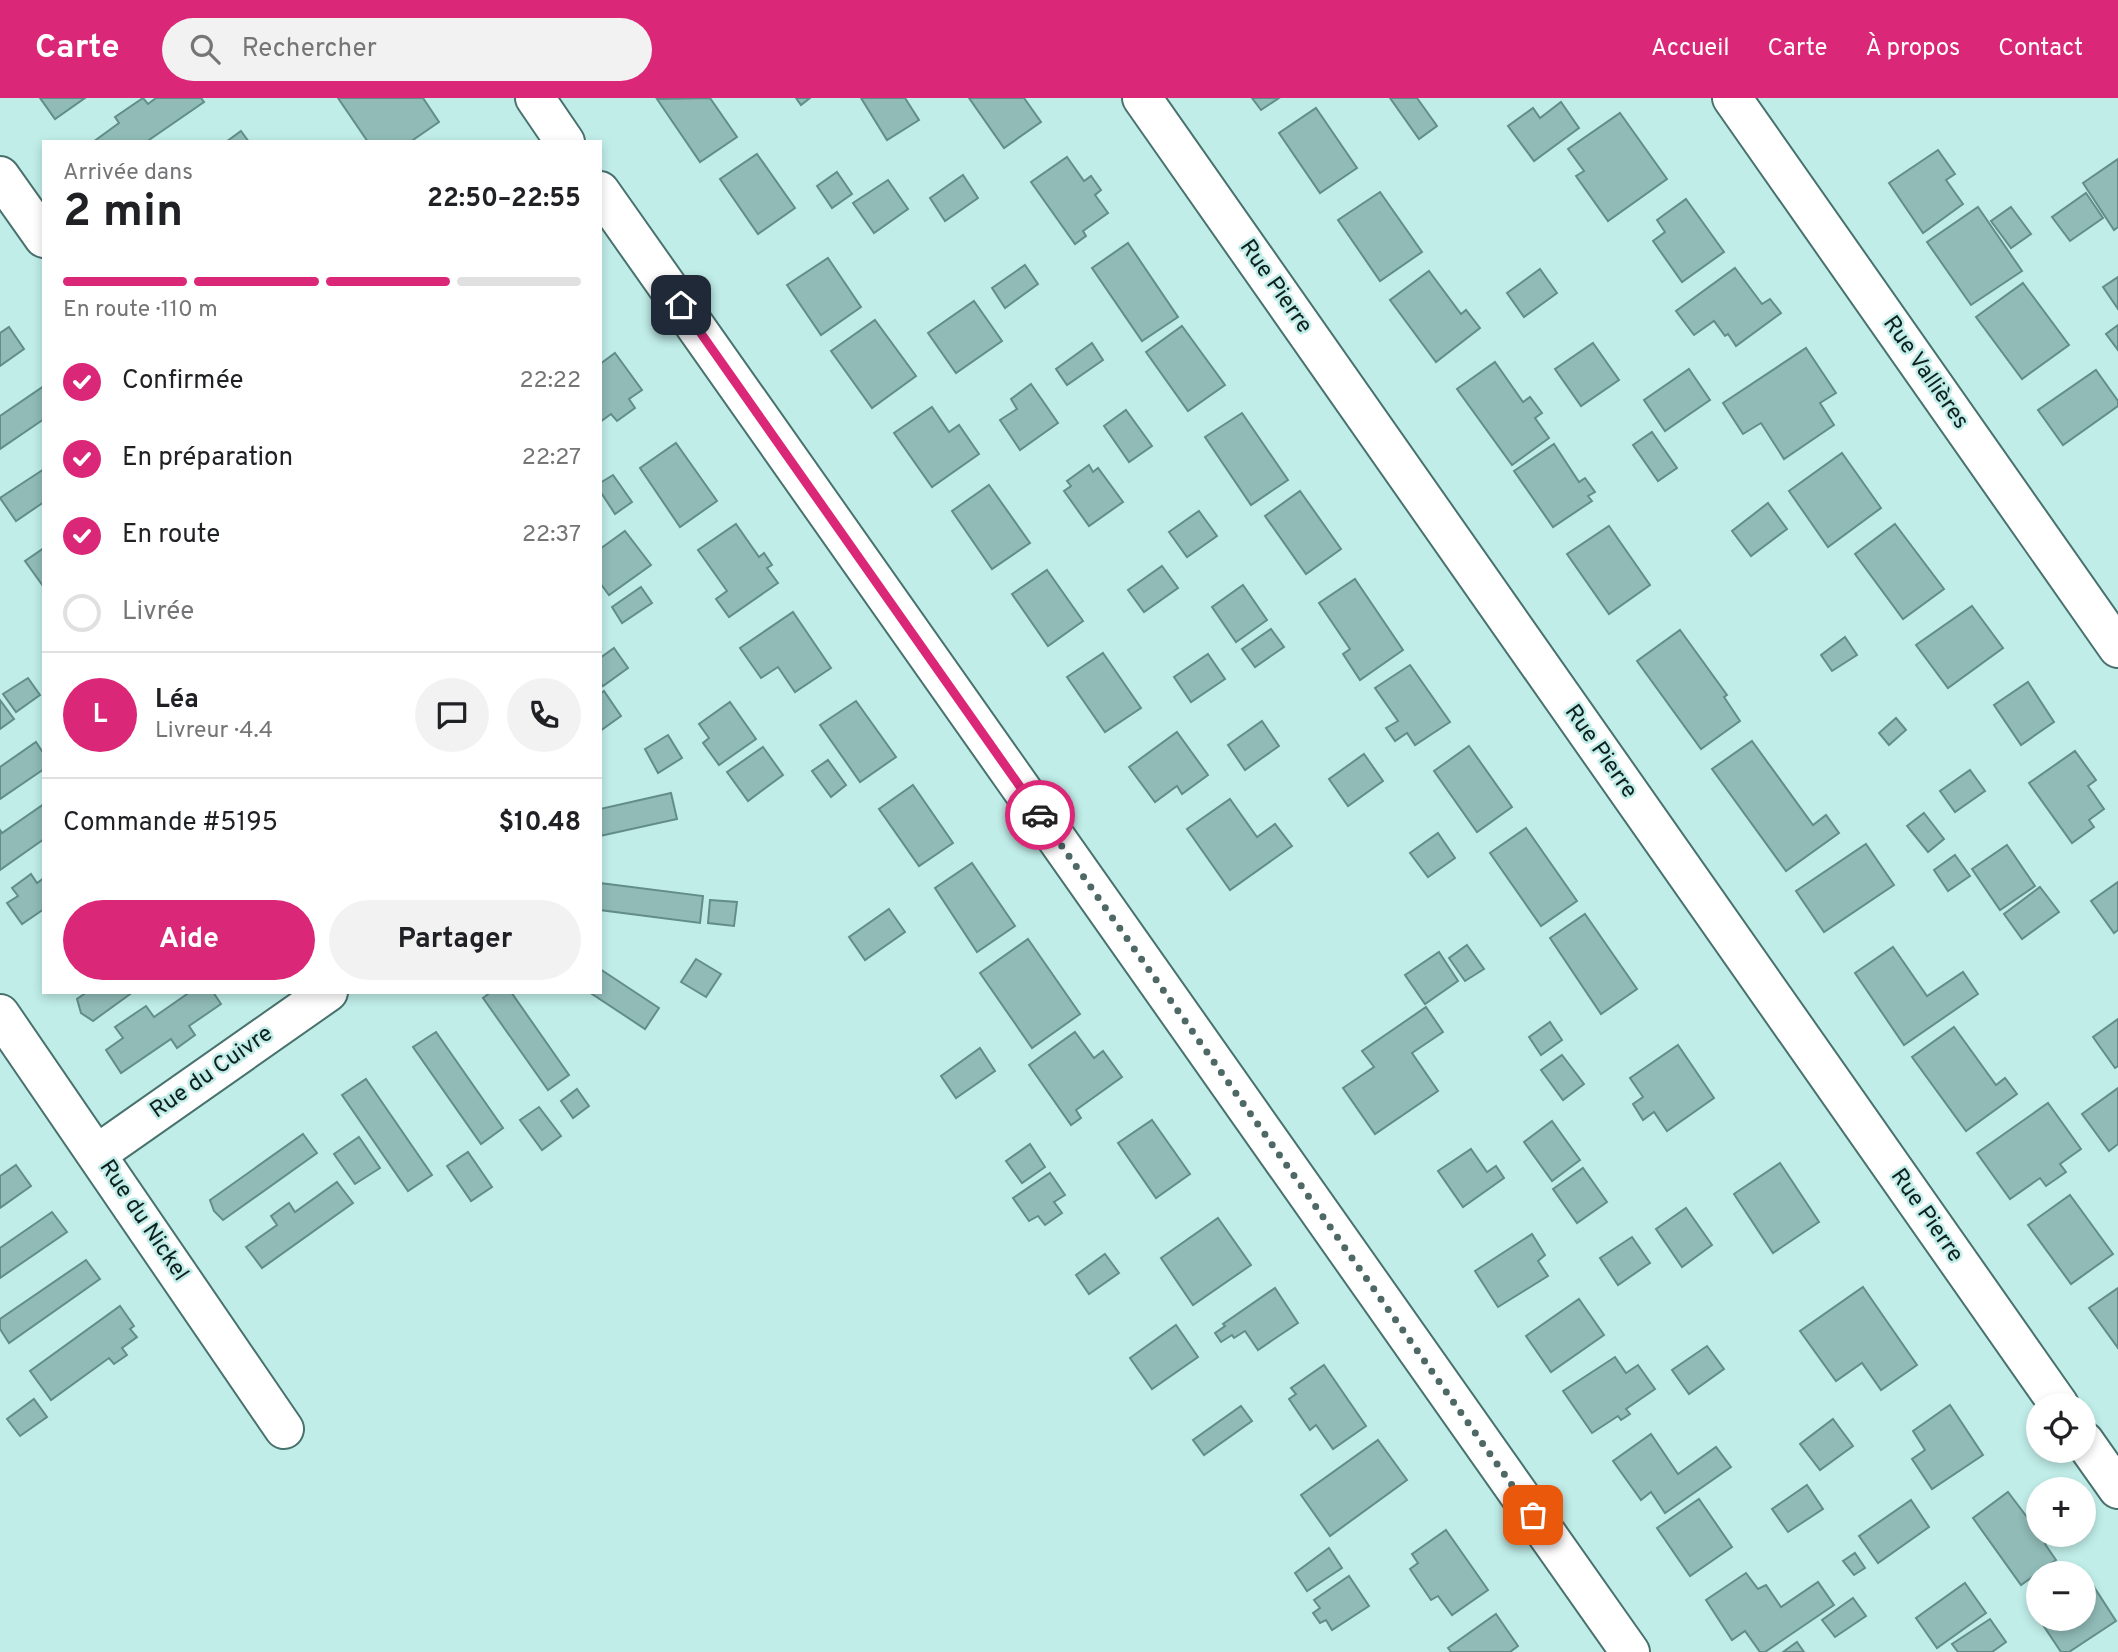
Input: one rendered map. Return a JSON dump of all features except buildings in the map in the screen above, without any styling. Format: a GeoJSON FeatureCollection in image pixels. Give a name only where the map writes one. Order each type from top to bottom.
{"type":"FeatureCollection","features":[{"type":"Feature","properties":{"kind":"street"},"geometry":{"type":"LineString","coordinates":[[535,98],[564,140]]}},
{"type":"Feature","properties":{"kind":"street","name":"Rue Pierre"},"geometry":{"type":"LineString","coordinates":[[1142,98],[2051,1393]]}},
{"type":"Feature","properties":{"kind":"street","name":"Rue Vallières"},"geometry":{"type":"LineString","coordinates":[[1732,98],[2118,648]]}},
{"type":"Feature","properties":{"kind":"street"},"geometry":{"type":"LineString","coordinates":[[0,176],[42,234]]}},
{"type":"Feature","properties":{"kind":"street"},"geometry":{"type":"LineString","coordinates":[[602,194],[1630,1652]]}},
{"type":"Feature","properties":{"kind":"street","name":"Rue du Cuivre"},"geometry":{"type":"LineString","coordinates":[[96,1154],[325,994]]}},
{"type":"Feature","properties":{"kind":"street","name":"Rue du Nickel"},"geometry":{"type":"LineString","coordinates":[[0,1014],[284,1429]]}},
{"type":"Feature","properties":{"kind":"street"},"geometry":{"type":"LineString","coordinates":[[2096,1458],[2118,1489]]}},
{"type":"Feature","properties":{"kind":"way so far"},"geometry":{"type":"LineString","coordinates":[[1040,815],[1533,1515]]}},
{"type":"Feature","properties":{"kind":"route"},"geometry":{"type":"LineString","coordinates":[[681,305],[1040,815]]}}]}
